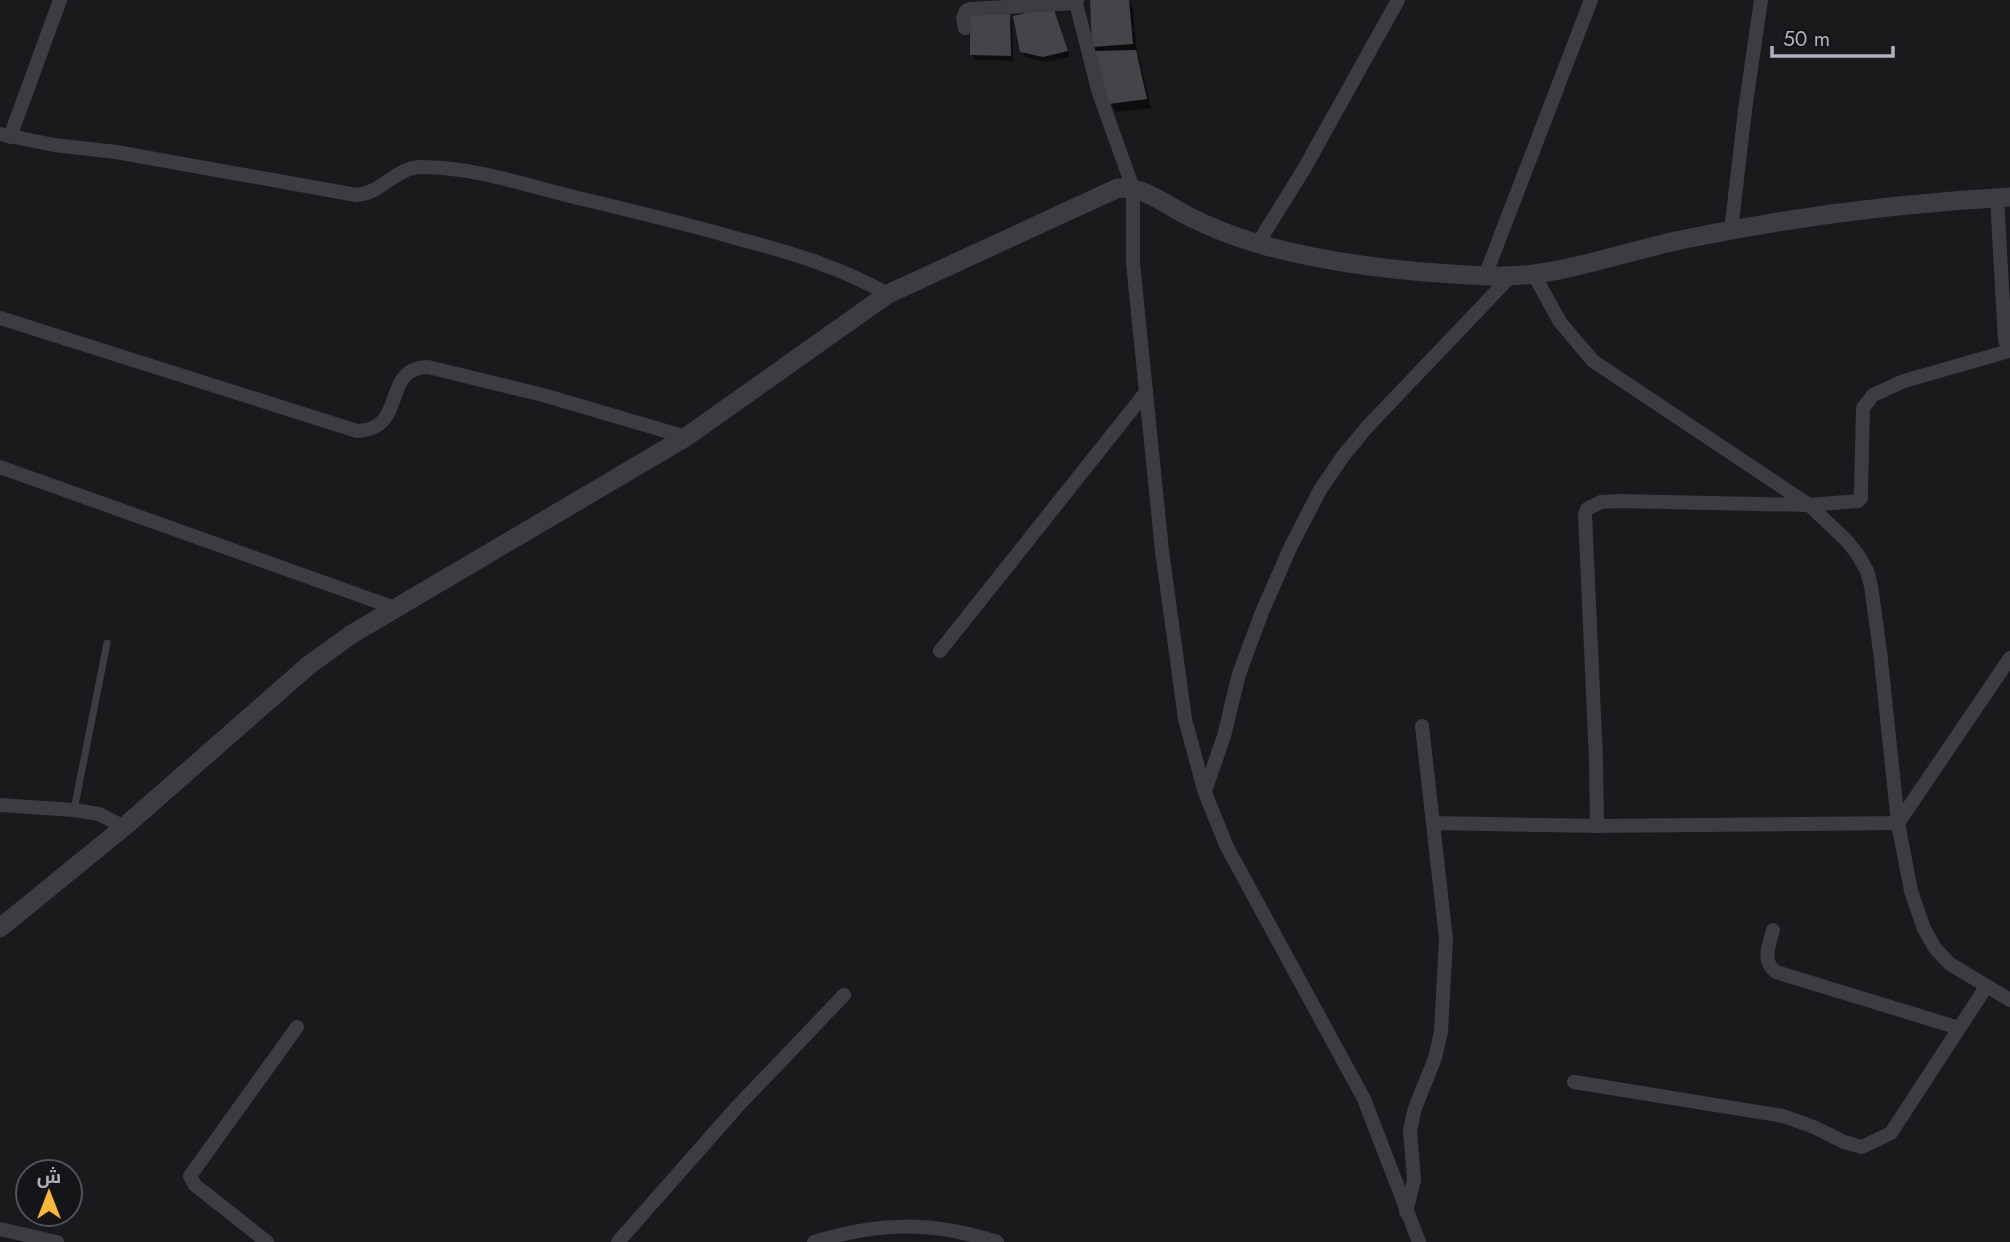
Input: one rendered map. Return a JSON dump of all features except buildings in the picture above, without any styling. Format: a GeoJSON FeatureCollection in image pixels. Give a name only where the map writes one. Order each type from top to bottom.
{"type":"FeatureCollection","features":[{"type":"Feature","properties":{"kind":"street"},"geometry":{"type":"LineString","coordinates":[[60,0],[5,136],[356,195],[376,191],[395,175],[418,167],[440,167],[677,221],[822,262],[855,275],[888,294]]}},
{"type":"Feature","properties":{"kind":"street"},"geometry":{"type":"LineString","coordinates":[[1258,243],[1304,169],[1398,0]]}},
{"type":"Feature","properties":{"kind":"street"},"geometry":{"type":"LineString","coordinates":[[1485,276],[1591,0]]}},
{"type":"Feature","properties":{"kind":"street"},"geometry":{"type":"LineString","coordinates":[[1731,231],[1745,110],[1762,0]]}},
{"type":"Feature","properties":{"kind":"street"},"geometry":{"type":"LineString","coordinates":[[965,28],[963,18],[970,9],[1075,1],[1099,93],[1133,188],[1133,263],[1162,551],[1185,719],[1205,793],[1227,847],[1364,1100],[1419,1242]]}},
{"type":"Feature","properties":{"kind":"street"},"geometry":{"type":"LineString","coordinates":[[0,928],[124,827],[309,664],[395,608],[686,437],[888,294],[1118,188],[1133,188],[1150,194],[1212,228],[1326,260],[1404,270],[1485,276],[1510,276],[1575,268],[1659,244],[1842,212],[2003,198],[2005,340],[2010,351],[1903,381],[1873,395],[1863,408],[1861,498],[1854,502],[1809,505],[1620,501],[1601,502],[1587,509],[1585,515],[1597,826]]}},
{"type":"Feature","properties":{"kind":"street"},"geometry":{"type":"LineString","coordinates":[[1533,273],[1560,322],[1593,361],[1809,505],[1847,541],[1867,571],[1880,651],[1898,823],[1912,891],[1924,929],[1935,948],[1950,964],[2010,1000]]}},
{"type":"Feature","properties":{"kind":"street"},"geometry":{"type":"LineString","coordinates":[[1205,793],[1224,736],[1239,674],[1262,612],[1291,546],[1320,490],[1368,426],[1510,276]]}},
{"type":"Feature","properties":{"kind":"street"},"geometry":{"type":"LineString","coordinates":[[0,318],[357,431],[370,430],[382,423],[405,375],[416,367],[428,367],[542,395],[686,437]]}},
{"type":"Feature","properties":{"kind":"street"},"geometry":{"type":"LineString","coordinates":[[940,651],[1146,392]]}},
{"type":"Feature","properties":{"kind":"street"},"geometry":{"type":"LineString","coordinates":[[0,467],[395,608]]}},
{"type":"Feature","properties":{"kind":"street"},"geometry":{"type":"LineString","coordinates":[[1898,823],[2010,658]]}},
{"type":"Feature","properties":{"kind":"street"},"geometry":{"type":"LineString","coordinates":[[1406,1212],[1413,1192],[1415,1170],[1410,1130],[1415,1108],[1435,1058],[1441,1032],[1446,939],[1422,726]]}},
{"type":"Feature","properties":{"kind":"street"},"geometry":{"type":"LineString","coordinates":[[0,805],[99,814],[124,827]]}},
{"type":"Feature","properties":{"kind":"street"},"geometry":{"type":"LineString","coordinates":[[1434,823],[1597,826],[1898,823]]}},
{"type":"Feature","properties":{"kind":"street"},"geometry":{"type":"LineString","coordinates":[[1773,930],[1766,959],[1769,967],[1776,972],[1959,1028]]}},
{"type":"Feature","properties":{"kind":"street"},"geometry":{"type":"LineString","coordinates":[[1574,1082],[1783,1115],[1844,1142],[1862,1147],[1891,1133],[1986,987]]}},
{"type":"Feature","properties":{"kind":"street"},"geometry":{"type":"LineString","coordinates":[[618,1242],[736,1108],[844,995]]}},
{"type":"Feature","properties":{"kind":"street"},"geometry":{"type":"LineString","coordinates":[[267,1242],[195,1185],[190,1176],[297,1027]]}},
{"type":"Feature","properties":{"kind":"street"},"geometry":{"type":"LineString","coordinates":[[814,1242],[873,1227],[906,1226],[947,1230],[997,1242]]}},
{"type":"Feature","properties":{"kind":"street"},"geometry":{"type":"LineString","coordinates":[[0,1228],[57,1242]]}},
{"type":"Feature","properties":{"kind":"lane"},"geometry":{"type":"LineString","coordinates":[[74,810],[107,643]]}}]}
